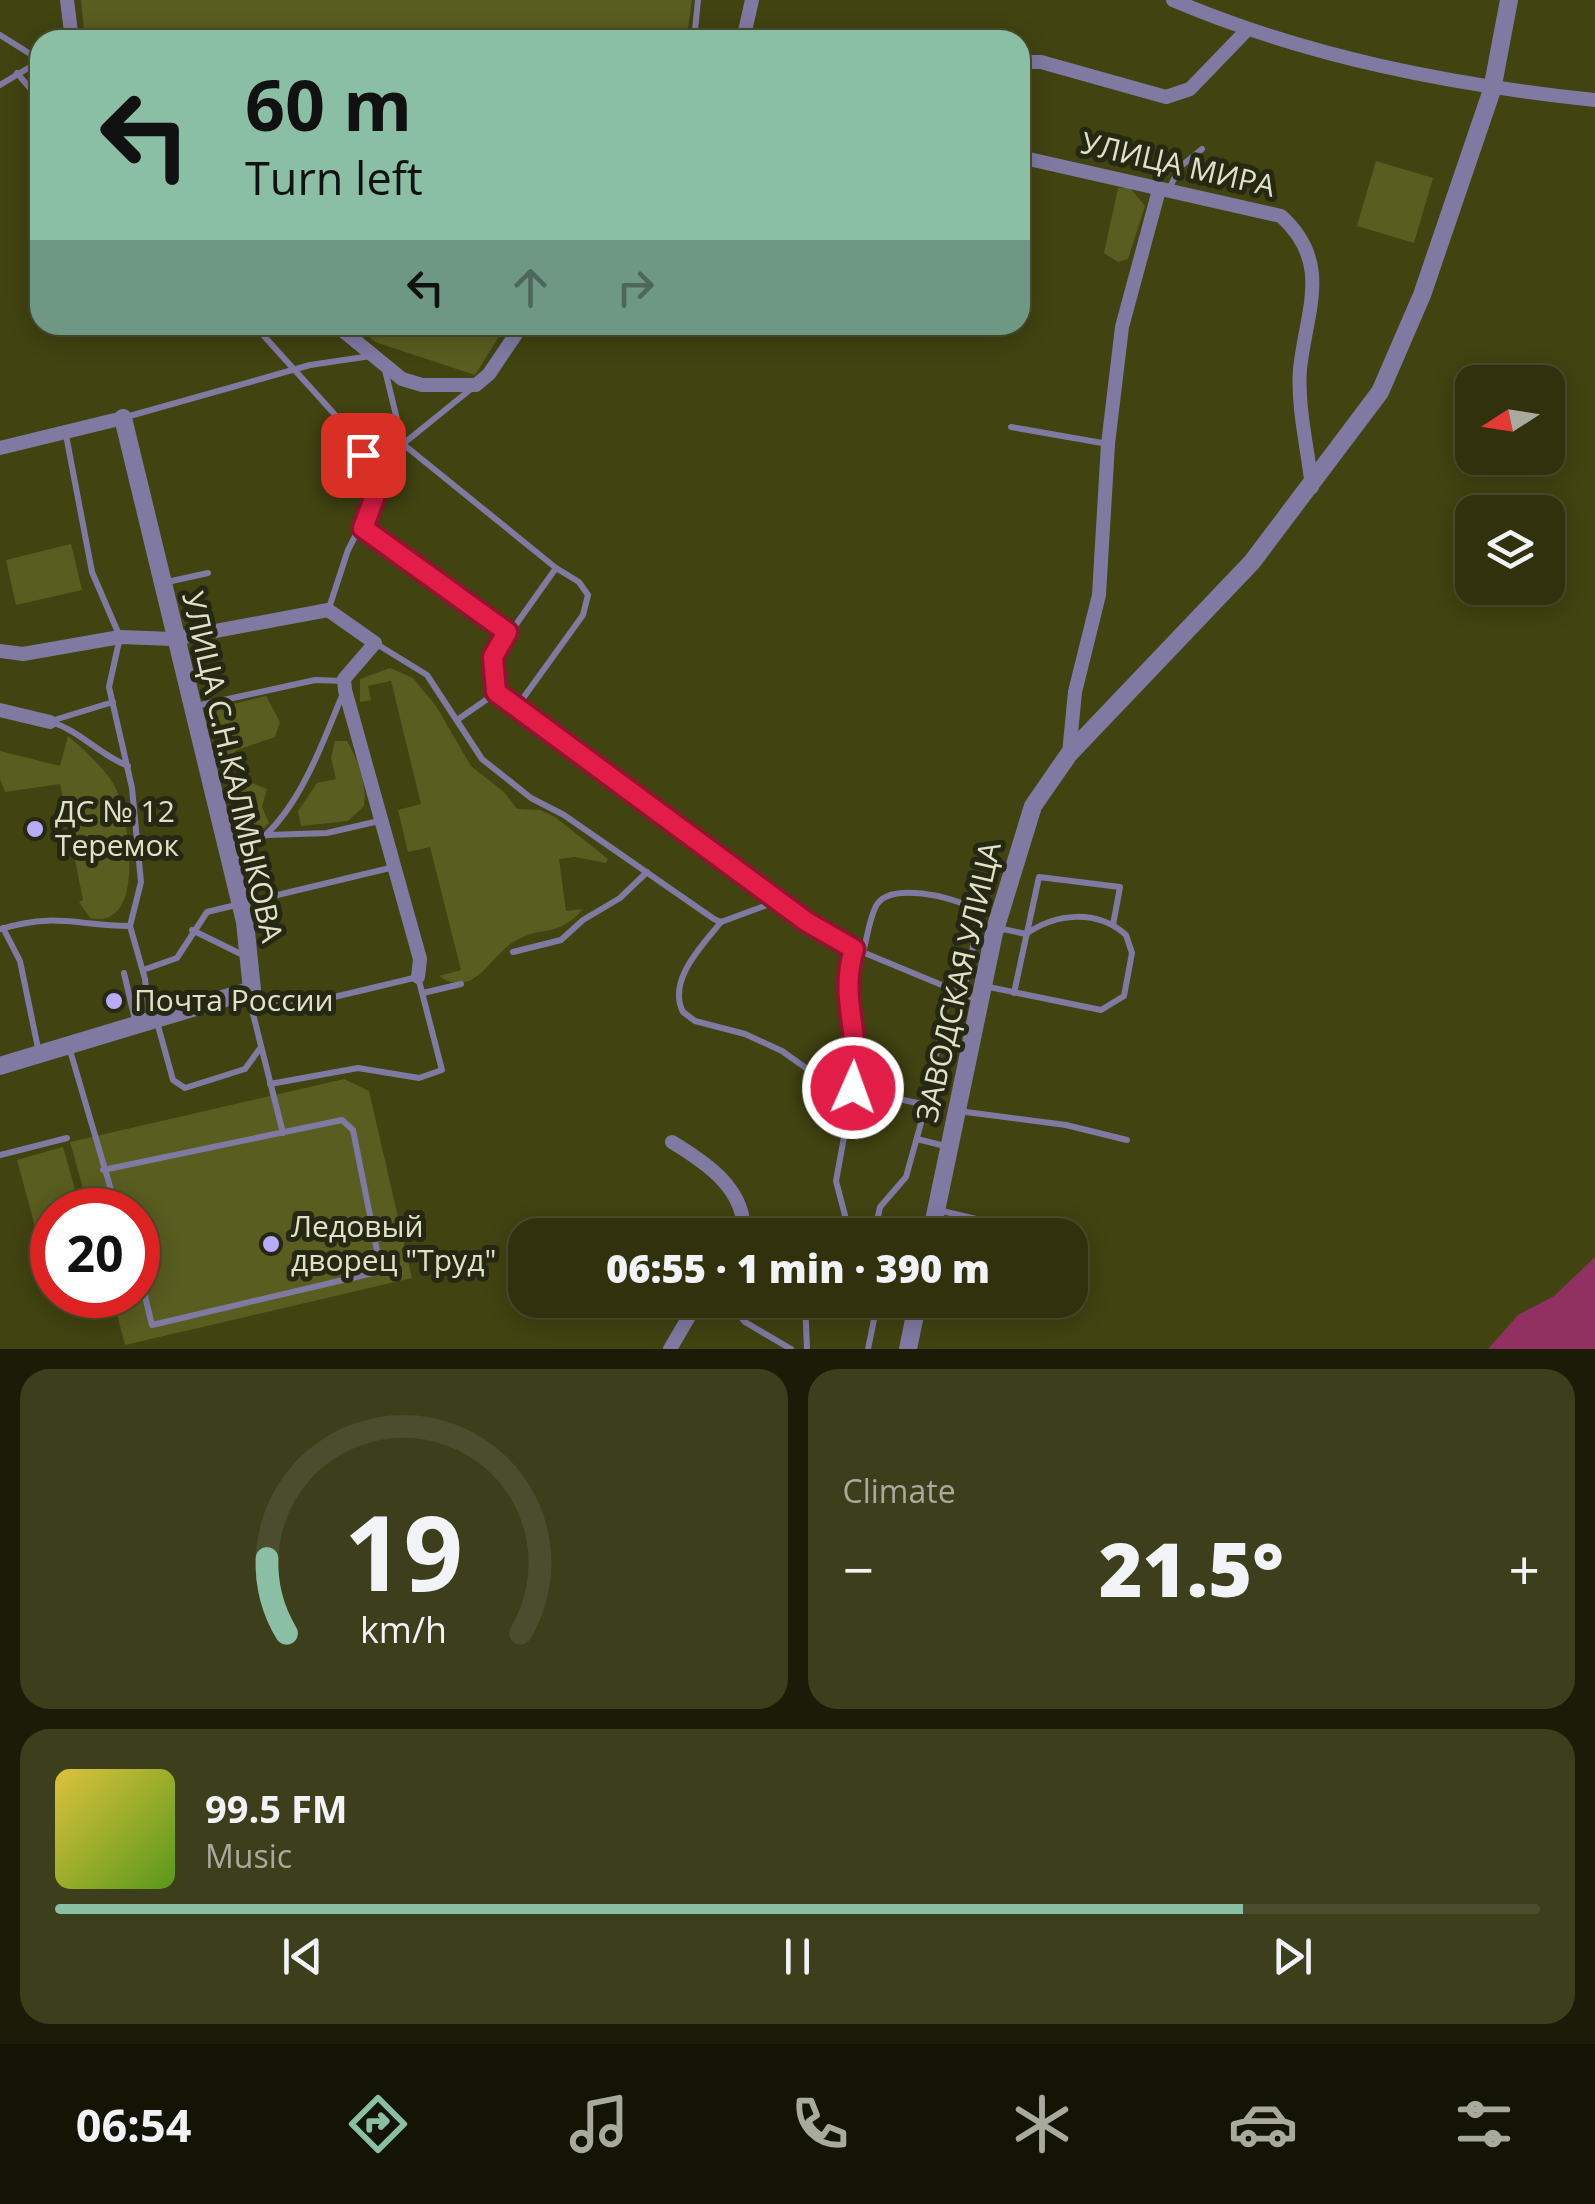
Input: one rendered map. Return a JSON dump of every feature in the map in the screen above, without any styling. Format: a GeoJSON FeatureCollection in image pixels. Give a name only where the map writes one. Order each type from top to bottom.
{"type":"FeatureCollection","features":[{"type":"Feature","properties":{"kind":"street"},"geometry":{"type":"LineString","coordinates":[[746,30],[752,0]]}},
{"type":"Feature","properties":{"kind":"street"},"geometry":{"type":"LineString","coordinates":[[1173,0],[1246,31],[1492,90],[1595,100]]}},
{"type":"Feature","properties":{"kind":"street"},"geometry":{"type":"LineString","coordinates":[[1069,754],[1252,562],[1312,488],[1380,392],[1422,295],[1492,90],[1509,0]]}},
{"type":"Feature","properties":{"kind":"street"},"geometry":{"type":"LineString","coordinates":[[63,3],[70,30]]}},
{"type":"Feature","properties":{"kind":"street"},"geometry":{"type":"LineString","coordinates":[[1030,62],[1166,97],[1190,89],[1246,31]]}},
{"type":"Feature","properties":{"kind":"street","name":"УЛИЦА МИРА"},"geometry":{"type":"LineString","coordinates":[[1030,159],[1281,216],[1300,233],[1312,268],[1314,306],[1300,371],[1312,488]]}},
{"type":"Feature","properties":{"kind":"street"},"geometry":{"type":"LineString","coordinates":[[1069,754],[1075,692],[1099,595],[1108,444],[1122,327],[1163,191]]}},
{"type":"Feature","properties":{"kind":"street"},"geometry":{"type":"LineString","coordinates":[[348,335],[402,378],[422,385],[476,385],[489,374],[515,335]]}},
{"type":"Feature","properties":{"kind":"street"},"geometry":{"type":"LineString","coordinates":[[1,444],[123,418]]}},
{"type":"Feature","properties":{"kind":"street","name":"УЛИЦА С.Н.КАЛМЫКОВА"},"geometry":{"type":"LineString","coordinates":[[123,418],[239,902],[249,958],[249,996]]}},
{"type":"Feature","properties":{"kind":"street"},"geometry":{"type":"LineString","coordinates":[[0,651],[23,654],[120,637],[173,639],[328,610],[375,644],[344,686],[420,959],[418,977]]}},
{"type":"Feature","properties":{"kind":"street"},"geometry":{"type":"LineString","coordinates":[[0,710],[50,722]]}},
{"type":"Feature","properties":{"kind":"street","name":"ЗАВОДСКАЯ УЛИЦА"},"geometry":{"type":"LineString","coordinates":[[934,1218],[957,1111],[975,993],[1033,806],[1069,754]]}},
{"type":"Feature","properties":{"kind":"street"},"geometry":{"type":"LineString","coordinates":[[0,1066],[249,996]]}},
{"type":"Feature","properties":{"kind":"street"},"geometry":{"type":"LineString","coordinates":[[672,1142],[706,1162],[725,1180],[739,1218]]}},
{"type":"Feature","properties":{"kind":"street"},"geometry":{"type":"LineString","coordinates":[[670,1349],[688,1318]]}},
{"type":"Feature","properties":{"kind":"street"},"geometry":{"type":"LineString","coordinates":[[908,1349],[914,1318]]}},
{"type":"Feature","properties":{"kind":"lane"},"geometry":{"type":"LineString","coordinates":[[695,30],[698,0]]}},
{"type":"Feature","properties":{"kind":"lane"},"geometry":{"type":"LineString","coordinates":[[0,35],[30,54]]}},
{"type":"Feature","properties":{"kind":"lane"},"geometry":{"type":"LineString","coordinates":[[0,85],[30,66]]}},
{"type":"Feature","properties":{"kind":"lane"},"geometry":{"type":"LineString","coordinates":[[16,73],[30,89]]}},
{"type":"Feature","properties":{"kind":"lane"},"geometry":{"type":"LineString","coordinates":[[1163,191],[1180,168],[1202,149]]}},
{"type":"Feature","properties":{"kind":"lane"},"geometry":{"type":"LineString","coordinates":[[262,335],[346,428],[380,482]]}},
{"type":"Feature","properties":{"kind":"lane"},"geometry":{"type":"LineString","coordinates":[[123,418],[292,370],[378,360],[403,444],[586,589],[587,603],[516,708]]}},
{"type":"Feature","properties":{"kind":"lane"},"geometry":{"type":"LineString","coordinates":[[328,610],[348,550],[363,528],[380,482],[403,444],[476,385]]}},
{"type":"Feature","properties":{"kind":"lane"},"geometry":{"type":"LineString","coordinates":[[1011,427],[1108,444]]}},
{"type":"Feature","properties":{"kind":"lane"},"geometry":{"type":"LineString","coordinates":[[65,432],[92,572],[120,637],[110,687],[128,766],[141,882],[130,926],[143,970],[148,1023]]}},
{"type":"Feature","properties":{"kind":"lane"},"geometry":{"type":"LineString","coordinates":[[363,528],[507,632]]}},
{"type":"Feature","properties":{"kind":"lane"},"geometry":{"type":"LineString","coordinates":[[556,568],[507,632],[493,657],[496,692],[516,708],[779,901],[854,949],[950,988],[975,993],[1014,992],[1086,1009],[1114,1006],[1124,996],[1132,954],[1126,935],[1113,925],[1077,915],[1040,924],[1026,934],[996,928]]}},
{"type":"Feature","properties":{"kind":"lane"},"geometry":{"type":"LineString","coordinates":[[160,583],[208,573]]}},
{"type":"Feature","properties":{"kind":"lane"},"geometry":{"type":"LineString","coordinates":[[375,644],[426,675],[482,760],[518,789],[721,922]]}},
{"type":"Feature","properties":{"kind":"lane"},"geometry":{"type":"LineString","coordinates":[[190,708],[315,680],[344,686],[309,775],[266,835],[250,851],[228,860]]}},
{"type":"Feature","properties":{"kind":"lane"},"geometry":{"type":"LineString","coordinates":[[457,720],[496,692]]}},
{"type":"Feature","properties":{"kind":"lane"},"geometry":{"type":"LineString","coordinates":[[50,722],[113,702]]}},
{"type":"Feature","properties":{"kind":"lane"},"geometry":{"type":"LineString","coordinates":[[50,722],[72,728],[106,758],[128,766]]}},
{"type":"Feature","properties":{"kind":"lane"},"geometry":{"type":"LineString","coordinates":[[266,835],[327,833],[383,820]]}},
{"type":"Feature","properties":{"kind":"lane"},"geometry":{"type":"LineString","coordinates":[[143,970],[177,958],[207,912],[396,866]]}},
{"type":"Feature","properties":{"kind":"lane"},"geometry":{"type":"LineString","coordinates":[[513,952],[561,940],[583,920],[620,898],[647,872]]}},
{"type":"Feature","properties":{"kind":"lane"},"geometry":{"type":"LineString","coordinates":[[1014,992],[1040,877],[1120,887],[1113,925]]}},
{"type":"Feature","properties":{"kind":"lane"},"geometry":{"type":"LineString","coordinates":[[864,952],[876,906],[882,898],[902,892],[963,902],[972,908],[976,932],[975,993]]}},
{"type":"Feature","properties":{"kind":"lane"},"geometry":{"type":"LineString","coordinates":[[779,901],[721,922],[686,966],[680,989],[684,1012],[695,1021],[745,1034],[782,1050],[827,1083],[926,1105]]}},
{"type":"Feature","properties":{"kind":"lane"},"geometry":{"type":"LineString","coordinates":[[39,1054],[20,962],[1,928],[59,917],[98,926],[130,926]]}},
{"type":"Feature","properties":{"kind":"lane"},"geometry":{"type":"LineString","coordinates":[[192,930],[249,958]]}},
{"type":"Feature","properties":{"kind":"lane"},"geometry":{"type":"LineString","coordinates":[[846,1218],[836,1181],[858,1060],[845,978],[854,949]]}},
{"type":"Feature","properties":{"kind":"lane"},"geometry":{"type":"LineString","coordinates":[[124,973],[179,1086],[245,1069],[261,1047]]}},
{"type":"Feature","properties":{"kind":"lane"},"geometry":{"type":"LineString","coordinates":[[270,1084],[358,1068],[419,1078],[440,1073],[418,977],[309,1003],[249,996],[270,1084],[283,1133]]}},
{"type":"Feature","properties":{"kind":"lane"},"geometry":{"type":"LineString","coordinates":[[423,993],[461,984]]}},
{"type":"Feature","properties":{"kind":"lane"},"geometry":{"type":"LineString","coordinates":[[877,1218],[880,1208],[906,1177],[926,1105],[950,988]]}},
{"type":"Feature","properties":{"kind":"lane"},"geometry":{"type":"LineString","coordinates":[[69,1046],[110,1188]]}},
{"type":"Feature","properties":{"kind":"lane"},"geometry":{"type":"LineString","coordinates":[[957,1111],[1066,1125],[1126,1140]]}},
{"type":"Feature","properties":{"kind":"lane"},"geometry":{"type":"LineString","coordinates":[[104,1170],[349,1121],[380,1266],[373,1273],[152,1324],[150,1318]]}},
{"type":"Feature","properties":{"kind":"lane"},"geometry":{"type":"LineString","coordinates":[[0,1155],[67,1138]]}},
{"type":"Feature","properties":{"kind":"lane"},"geometry":{"type":"LineString","coordinates":[[917,1139],[949,1147]]}},
{"type":"Feature","properties":{"kind":"lane"},"geometry":{"type":"LineString","coordinates":[[936,1210],[971,1218]]}},
{"type":"Feature","properties":{"kind":"lane"},"geometry":{"type":"LineString","coordinates":[[743,1318],[790,1349]]}},
{"type":"Feature","properties":{"kind":"lane"},"geometry":{"type":"LineString","coordinates":[[806,1318],[807,1349]]}},
{"type":"Feature","properties":{"kind":"lane"},"geometry":{"type":"LineString","coordinates":[[868,1349],[874,1318]]}},
{"type":"Feature","properties":{"kind":"shaded area"},"geometry":{"type":"Polygon","coordinates":[[[81,0],[692,0],[687,30],[84,30],[81,0]]]}},
{"type":"Feature","properties":{"kind":"shaded area"},"geometry":{"type":"Polygon","coordinates":[[[1376,161],[1433,178],[1414,243],[1357,226],[1376,161]]]}},
{"type":"Feature","properties":{"kind":"shaded area"},"geometry":{"type":"Polygon","coordinates":[[[1118,188],[1130,188],[1145,206],[1128,259],[1118,262],[1104,253],[1118,188]]]}},
{"type":"Feature","properties":{"kind":"shaded area"},"geometry":{"type":"Polygon","coordinates":[[[367,335],[500,335],[475,375],[375,342],[367,335]]]}},
{"type":"Feature","properties":{"kind":"shaded area"},"geometry":{"type":"Polygon","coordinates":[[[71,544],[82,590],[16,605],[6,560],[71,544]]]}},
{"type":"Feature","properties":{"kind":"shaded area"},"geometry":{"type":"Polygon","coordinates":[[[390,668],[413,678],[436,706],[471,766],[505,793],[517,809],[540,810],[555,817],[608,859],[606,863],[575,857],[559,859],[566,911],[583,909],[558,928],[515,941],[481,973],[462,983],[439,976],[461,970],[430,847],[408,852],[398,810],[421,804],[391,681],[368,686],[371,700],[360,702],[360,679],[390,668]]]}},
{"type":"Feature","properties":{"kind":"shaded area"},"geometry":{"type":"Polygon","coordinates":[[[266,696],[280,722],[275,737],[237,750],[225,759],[221,735],[204,724],[204,711],[266,696]]]}},
{"type":"Feature","properties":{"kind":"shaded area"},"geometry":{"type":"Polygon","coordinates":[[[68,736],[112,782],[121,804],[129,846],[127,891],[120,908],[108,917],[90,918],[79,902],[83,900],[60,784],[5,792],[0,779],[0,751],[60,766],[68,736]]]}},
{"type":"Feature","properties":{"kind":"shaded area"},"geometry":{"type":"Polygon","coordinates":[[[335,741],[347,741],[355,756],[363,781],[364,806],[348,821],[301,826],[298,811],[317,783],[336,779],[331,758],[335,741]]]}},
{"type":"Feature","properties":{"kind":"shaded area"},"geometry":{"type":"Polygon","coordinates":[[[252,783],[267,789],[262,807],[269,823],[264,828],[239,825],[233,801],[238,789],[252,783]]]}},
{"type":"Feature","properties":{"kind":"shaded area","name":"Ледовый дворец \"Труд\""},"geometry":{"type":"Polygon","coordinates":[[[344,1079],[369,1091],[412,1278],[125,1345],[118,1318],[160,1318],[160,1188],[83,1188],[70,1142],[344,1079]]]}},
{"type":"Feature","properties":{"kind":"shaded area"},"geometry":{"type":"Polygon","coordinates":[[[63,1147],[75,1188],[30,1188],[30,1208],[17,1160],[63,1147]]]}},
{"type":"Feature","properties":{"kind":"shaded area"},"geometry":{"type":"Polygon","coordinates":[[[1595,1257],[1595,1349],[1488,1349],[1518,1315],[1554,1296],[1595,1257]]]}},
{"type":"Feature","properties":{"kind":"place","name":"ДС № 12 Теремок"},"geometry":{"type":"Point","coordinates":[35,829]}},
{"type":"Feature","properties":{"kind":"place","name":"Почта России"},"geometry":{"type":"Point","coordinates":[114,1001]}},
{"type":"Feature","properties":{"kind":"place","name":"Ледовый дворец \"Труд\""},"geometry":{"type":"Point","coordinates":[271,1244]}},
{"type":"Feature","properties":{"kind":"route"},"geometry":{"type":"LineString","coordinates":[[363,455],[380,482],[363,528],[507,632],[493,657],[496,692],[807,922],[854,949],[845,978],[858,1060],[853,1088]]}}]}
